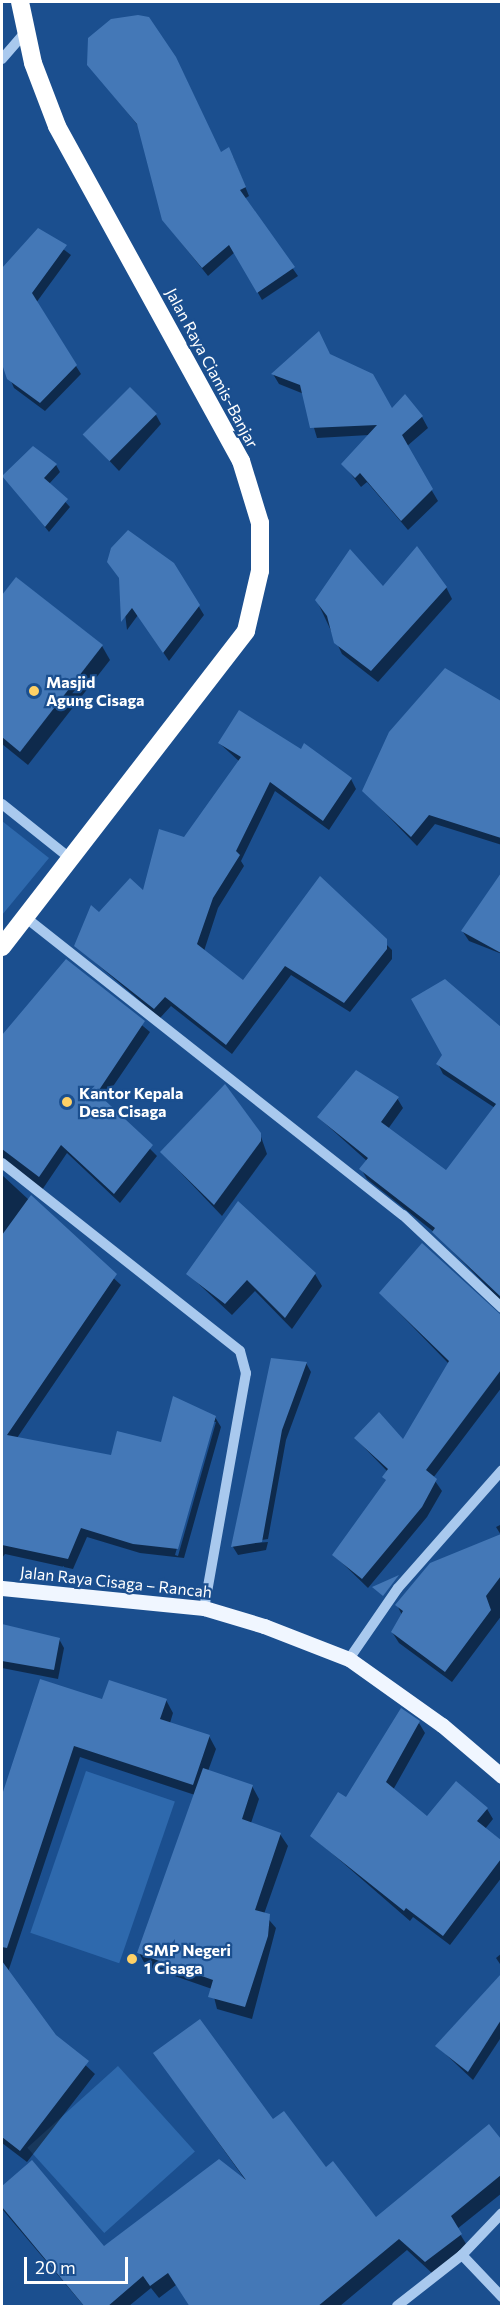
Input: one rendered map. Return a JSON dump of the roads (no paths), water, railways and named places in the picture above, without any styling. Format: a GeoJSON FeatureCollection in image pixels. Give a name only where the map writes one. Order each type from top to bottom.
{"type":"FeatureCollection","features":[{"type":"Feature","properties":{"kind":"highway","name":"Jalan Raya Ciamis-Banjar"},"geometry":{"type":"LineString","coordinates":[[2,947],[246,631],[260,572],[260,523],[240,461],[200,381],[57,126],[26,31],[20,2]]}},
{"type":"Feature","properties":{"kind":"main road","name":"Jalan Raya Cisaga – Rancah"},"geometry":{"type":"LineString","coordinates":[[2,1588],[204,1608],[349,1659],[442,1725],[501,1776]]}},
{"type":"Feature","properties":{"kind":"street"},"geometry":{"type":"LineString","coordinates":[[2,59],[26,31]]}},
{"type":"Feature","properties":{"kind":"street"},"geometry":{"type":"LineString","coordinates":[[2,804],[71,859]]}},
{"type":"Feature","properties":{"kind":"street"},"geometry":{"type":"LineString","coordinates":[[25,917],[403,1215],[501,1308]]}},
{"type":"Feature","properties":{"kind":"street"},"geometry":{"type":"LineString","coordinates":[[2,1163],[230,1341],[244,1359],[204,1608]]}},
{"type":"Feature","properties":{"kind":"street"},"geometry":{"type":"LineString","coordinates":[[349,1659],[398,1588],[501,1470]]}},
{"type":"Feature","properties":{"kind":"street"},"geometry":{"type":"LineString","coordinates":[[397,2307],[462,2255],[501,2213]]}},
{"type":"Feature","properties":{"kind":"street"},"geometry":{"type":"LineString","coordinates":[[462,2255],[501,2296]]}},
{"type":"Feature","properties":{"kind":"place","name":"Masjid Agung Cisaga"},"geometry":{"type":"Point","coordinates":[34,691]}},
{"type":"Feature","properties":{"kind":"place","name":"Kantor Kepala Desa Cisaga"},"geometry":{"type":"Point","coordinates":[67,1102]}},
{"type":"Feature","properties":{"kind":"place","name":"SMP Negeri 1 Cisaga"},"geometry":{"type":"Point","coordinates":[132,1959]}}]}
